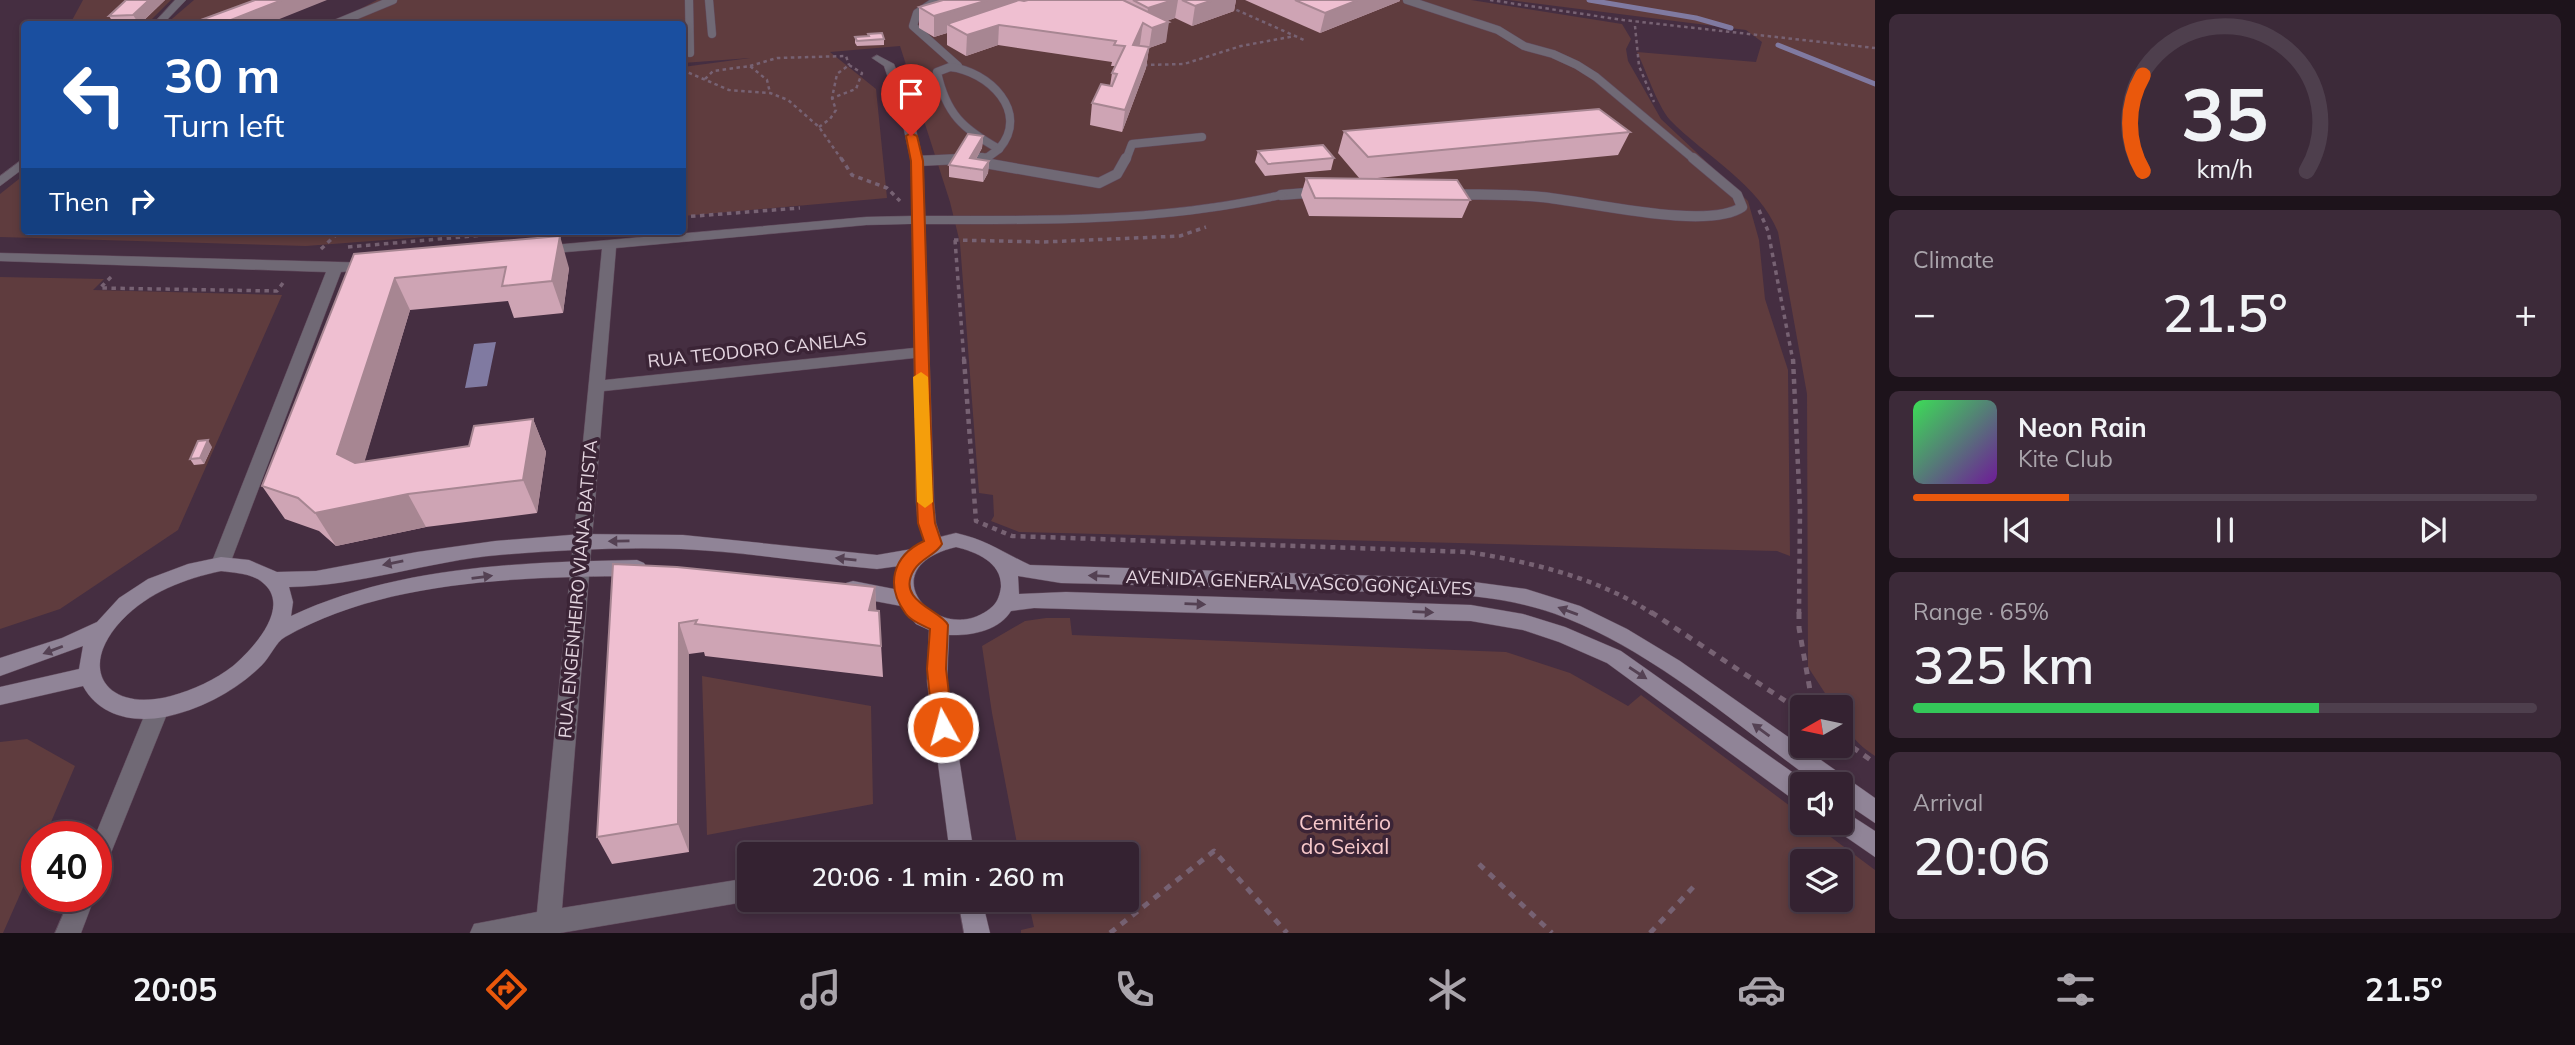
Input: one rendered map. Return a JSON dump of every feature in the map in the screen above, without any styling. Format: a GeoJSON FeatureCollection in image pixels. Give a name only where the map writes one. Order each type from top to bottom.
{"type":"FeatureCollection","features":[{"type":"Feature","properties":{"kind":"main road"},"geometry":{"type":"LineString","coordinates":[[275,580],[316,579],[417,559],[495,548],[582,541],[684,542],[877,562],[914,556],[934,544],[956,540],[970,542],[994,552],[1003,561],[1011,582],[1005,604],[988,620],[977,625],[951,628],[925,620],[906,600],[878,592],[836,587]]}},
{"type":"Feature","properties":{"kind":"main road"},"geometry":{"type":"LineString","coordinates":[[906,600],[902,577],[914,556]]}},
{"type":"Feature","properties":{"kind":"main road","name":"AVENIDA GENERAL VASCO GONÇALVES"},"geometry":{"type":"LineString","coordinates":[[1003,561],[1028,572],[1061,575],[1444,586],[1526,597],[1573,612],[1620,635],[1673,667],[1819,772]]}},
{"type":"Feature","properties":{"kind":"main road"},"geometry":{"type":"LineString","coordinates":[[221,564],[244,565],[262,570],[275,580],[282,595],[283,612],[275,632],[261,653],[241,672],[215,689],[187,702],[158,709],[132,709],[110,704],[95,692],[87,676],[90,652],[103,628],[122,608],[144,591],[183,573],[221,564]]}},
{"type":"Feature","properties":{"kind":"main road"},"geometry":{"type":"LineString","coordinates":[[275,632],[329,606],[382,593],[487,576],[580,569],[661,570]]}},
{"type":"Feature","properties":{"kind":"main road","name":"AVENIDA GENERAL VASCO GONÇALVES"},"geometry":{"type":"LineString","coordinates":[[1005,604],[1066,600],[1444,612],[1471,613],[1523,622],[1564,635],[1614,657],[1790,783]]}},
{"type":"Feature","properties":{"kind":"main road"},"geometry":{"type":"LineString","coordinates":[[939,625],[937,681],[960,842]]}},
{"type":"Feature","properties":{"kind":"main road"},"geometry":{"type":"LineString","coordinates":[[0,667],[26,660],[103,628]]}},
{"type":"Feature","properties":{"kind":"main road"},"geometry":{"type":"LineString","coordinates":[[0,696],[87,676]]}},
{"type":"Feature","properties":{"kind":"main road"},"geometry":{"type":"LineString","coordinates":[[1853,796],[1875,812]]}},
{"type":"Feature","properties":{"kind":"main road"},"geometry":{"type":"LineString","coordinates":[[1853,829],[1875,845]]}},
{"type":"Feature","properties":{"kind":"main road"},"geometry":{"type":"LineString","coordinates":[[972,912],[976,933]]}},
{"type":"Feature","properties":{"kind":"street"},"geometry":{"type":"LineString","coordinates":[[161,21],[181,0]]}},
{"type":"Feature","properties":{"kind":"street"},"geometry":{"type":"LineString","coordinates":[[877,58],[889,64],[906,112],[917,161],[925,502],[927,523],[934,544]]}},
{"type":"Feature","properties":{"kind":"street"},"geometry":{"type":"LineString","coordinates":[[0,182],[21,164]]}},
{"type":"Feature","properties":{"kind":"street"},"geometry":{"type":"LineString","coordinates":[[526,252],[919,218],[1069,220],[1231,206],[1281,195]]}},
{"type":"Feature","properties":{"kind":"street","name":"RUA ENGENHEIRO VIANA BATISTA"},"geometry":{"type":"LineString","coordinates":[[548,928],[609,244]]}},
{"type":"Feature","properties":{"kind":"street"},"geometry":{"type":"LineString","coordinates":[[0,257],[335,268],[387,265]]}},
{"type":"Feature","properties":{"kind":"street"},"geometry":{"type":"LineString","coordinates":[[221,564],[335,268]]}},
{"type":"Feature","properties":{"kind":"street","name":"RUA TEODORO CANELAS"},"geometry":{"type":"LineString","coordinates":[[597,386],[920,352]]}},
{"type":"Feature","properties":{"kind":"street"},"geometry":{"type":"LineString","coordinates":[[112,823],[158,709]]}},
{"type":"Feature","properties":{"kind":"street"},"geometry":{"type":"LineString","coordinates":[[483,933],[548,928],[737,892]]}},
{"type":"Feature","properties":{"kind":"street"},"geometry":{"type":"LineString","coordinates":[[68,933],[77,912]]}},
{"type":"Feature","properties":{"kind":"lane"},"geometry":{"type":"LineString","coordinates":[[342,21],[393,0]]}},
{"type":"Feature","properties":{"kind":"lane"},"geometry":{"type":"LineString","coordinates":[[689,0],[690,53]]}},
{"type":"Feature","properties":{"kind":"lane"},"geometry":{"type":"LineString","coordinates":[[709,0],[712,34]]}},
{"type":"Feature","properties":{"kind":"lane"},"geometry":{"type":"LineString","coordinates":[[937,0],[917,13],[913,26],[958,66],[973,72],[1007,101],[1014,117],[1009,138],[994,156],[975,162]]}},
{"type":"Feature","properties":{"kind":"lane"},"geometry":{"type":"LineString","coordinates":[[1407,0],[1498,30],[1524,46],[1567,59],[1596,76],[1737,195],[1742,207],[1732,214],[1701,218],[1540,197],[1437,194]]}},
{"type":"Feature","properties":{"kind":"lane"},"geometry":{"type":"LineString","coordinates":[[958,66],[945,66],[937,72],[957,124],[1000,149]]}},
{"type":"Feature","properties":{"kind":"lane"},"geometry":{"type":"LineString","coordinates":[[917,161],[935,157],[1099,183],[1111,180],[1121,172],[1132,144],[1202,137]]}},
{"type":"Feature","properties":{"kind":"lane"},"geometry":{"type":"LineString","coordinates":[[1281,195],[1327,192]]}},
{"type":"Feature","properties":{"kind":"path"},"geometry":{"type":"LineString","coordinates":[[1490,0],[1623,20],[1875,48]]}},
{"type":"Feature","properties":{"kind":"path"},"geometry":{"type":"LineString","coordinates":[[1222,4],[1304,40]]}},
{"type":"Feature","properties":{"kind":"path"},"geometry":{"type":"LineString","coordinates":[[1635,26],[1634,50],[1637,68],[1657,107]]}},
{"type":"Feature","properties":{"kind":"path"},"geometry":{"type":"LineString","coordinates":[[1144,65],[1191,64],[1231,49],[1295,36]]}},
{"type":"Feature","properties":{"kind":"path"},"geometry":{"type":"LineString","coordinates":[[705,79],[713,71],[750,66],[777,58],[846,56],[849,65],[862,73],[856,89],[832,98]]}},
{"type":"Feature","properties":{"kind":"path"},"geometry":{"type":"LineString","coordinates":[[819,127],[831,119],[836,110],[832,98],[837,74],[849,65]]}},
{"type":"Feature","properties":{"kind":"path"},"geometry":{"type":"LineString","coordinates":[[750,66],[765,77],[770,93]]}},
{"type":"Feature","properties":{"kind":"path"},"geometry":{"type":"LineString","coordinates":[[686,74],[729,90],[770,93],[788,100],[819,127],[852,174],[887,188],[919,218]]}},
{"type":"Feature","properties":{"kind":"path"},"geometry":{"type":"LineString","coordinates":[[1757,207],[1768,231],[1776,283],[1796,370],[1800,509],[1799,628],[1811,695]]}},
{"type":"Feature","properties":{"kind":"path"},"geometry":{"type":"LineString","coordinates":[[955,240],[976,522],[1012,536],[1398,548],[1468,552],[1520,560],[1590,583],[1641,606],[1790,704]]}},
{"type":"Feature","properties":{"kind":"path"},"geometry":{"type":"LineString","coordinates":[[1853,747],[1875,763]]}},
{"type":"Feature","properties":{"kind":"path"},"geometry":{"type":"LineString","coordinates":[[1110,933],[1214,851],[1287,933]]}},
{"type":"Feature","properties":{"kind":"path"},"geometry":{"type":"LineString","coordinates":[[1479,864],[1552,933]]}},
{"type":"Feature","properties":{"kind":"path"},"geometry":{"type":"LineString","coordinates":[[1650,933],[1698,882]]}},
{"type":"Feature","properties":{"kind":"green space"},"geometry":{"type":"Polygon","coordinates":[[[83,0],[171,0],[150,21],[72,21],[83,0]]]}},
{"type":"Feature","properties":{"kind":"green space"},"geometry":{"type":"Polygon","coordinates":[[[194,0],[278,0],[230,21],[170,21],[194,0]]]}},
{"type":"Feature","properties":{"kind":"green space"},"geometry":{"type":"Polygon","coordinates":[[[377,0],[1471,0],[1622,24],[1631,39],[1626,49],[1628,61],[1661,119],[1748,201],[1759,240],[1765,299],[1788,370],[1790,556],[1777,551],[1019,532],[991,521],[994,516],[993,495],[979,493],[960,243],[950,202],[900,46],[830,52],[876,89],[887,198],[686,216],[686,67],[750,58],[686,63],[686,21],[338,21],[377,0]]]}},
{"type":"Feature","properties":{"kind":"green space"},"geometry":{"type":"Polygon","coordinates":[[[1509,0],[1875,0],[1875,756],[1853,736],[1853,695],[1826,695],[1808,667],[1807,394],[1778,232],[1758,199],[1745,185],[1665,114],[1637,52],[1756,62],[1762,42],[1746,30],[1509,0]]]}},
{"type":"Feature","properties":{"kind":"green space"},"geometry":{"type":"Polygon","coordinates":[[[21,177],[21,235],[450,235],[306,246],[0,237],[0,194],[21,177]]]}},
{"type":"Feature","properties":{"kind":"green space"},"geometry":{"type":"Polygon","coordinates":[[[0,277],[104,279],[93,290],[282,295],[178,530],[60,609],[0,629],[0,277]]]}},
{"type":"Feature","properties":{"kind":"green space","name":"Cemitério do Seixal"},"geometry":{"type":"Polygon","coordinates":[[[1070,618],[1072,635],[1506,652],[1570,673],[1628,706],[1641,695],[1790,806],[1790,835],[1828,835],[1847,849],[1790,849],[1790,912],[1853,912],[1853,854],[1875,870],[1875,933],[1021,933],[1021,930],[1034,927],[1031,912],[1139,912],[1139,842],[1017,842],[982,646],[1025,621],[1070,618]]]}},
{"type":"Feature","properties":{"kind":"green space"},"geometry":{"type":"Polygon","coordinates":[[[702,676],[871,706],[873,804],[707,835],[702,676]]]}},
{"type":"Feature","properties":{"kind":"green space"},"geometry":{"type":"Polygon","coordinates":[[[27,739],[75,766],[51,821],[21,821],[21,892],[3,933],[0,933],[0,742],[27,739]]]}},
{"type":"Feature","properties":{"kind":"shaded area"},"geometry":{"type":"Polygon","coordinates":[[[496,342],[487,386],[465,388],[474,344],[496,342]]]}},
{"type":"Feature","properties":{"kind":"building"},"geometry":{"type":"Polygon","coordinates":[[[126,0],[149,0],[133,15],[109,16],[126,0]]]}},
{"type":"Feature","properties":{"kind":"building"},"geometry":{"type":"Polygon","coordinates":[[[255,0],[282,0],[228,21],[198,21],[255,0]]]}},
{"type":"Feature","properties":{"kind":"building"},"geometry":{"type":"Polygon","coordinates":[[[943,0],[988,0],[934,16],[919,7],[943,0]]]}},
{"type":"Feature","properties":{"kind":"building"},"geometry":{"type":"Polygon","coordinates":[[[1019,0],[1123,0],[1169,22],[1152,28],[1143,23],[1133,45],[1149,47],[1125,110],[1092,103],[1101,84],[1112,86],[1117,74],[1112,73],[1125,46],[1114,45],[1116,41],[999,25],[967,35],[947,24],[1019,0]]]}},
{"type":"Feature","properties":{"kind":"building"},"geometry":{"type":"Polygon","coordinates":[[[1133,0],[1173,0],[1148,8],[1133,0]]]}},
{"type":"Feature","properties":{"kind":"building"},"geometry":{"type":"Polygon","coordinates":[[[1182,0],[1213,0],[1195,6],[1182,0]]]}},
{"type":"Feature","properties":{"kind":"building"},"geometry":{"type":"Polygon","coordinates":[[[1295,0],[1358,0],[1325,13],[1295,0]]]}},
{"type":"Feature","properties":{"kind":"building"},"geometry":{"type":"Polygon","coordinates":[[[882,33],[884,39],[857,41],[855,37],[869,36],[868,34],[882,33]]]}},
{"type":"Feature","properties":{"kind":"building"},"geometry":{"type":"Polygon","coordinates":[[[1599,109],[1630,132],[1368,157],[1344,131],[1599,109]]]}},
{"type":"Feature","properties":{"kind":"building"},"geometry":{"type":"Polygon","coordinates":[[[968,134],[983,136],[970,158],[989,161],[983,170],[949,165],[968,134]]]}},
{"type":"Feature","properties":{"kind":"building"},"geometry":{"type":"Polygon","coordinates":[[[1323,145],[1334,158],[1268,164],[1258,151],[1323,145]]]}},
{"type":"Feature","properties":{"kind":"building"},"geometry":{"type":"Polygon","coordinates":[[[1306,178],[1457,180],[1470,200],[1315,198],[1306,178]]]}},
{"type":"Feature","properties":{"kind":"building"},"geometry":{"type":"Polygon","coordinates":[[[560,236],[552,281],[502,286],[506,267],[395,278],[337,454],[355,463],[469,446],[474,426],[533,419],[523,480],[408,494],[315,513],[298,498],[262,486],[354,254],[560,236]]]}},
{"type":"Feature","properties":{"kind":"building"},"geometry":{"type":"Polygon","coordinates":[[[208,440],[200,458],[190,459],[198,441],[208,440]]]}},
{"type":"Feature","properties":{"kind":"building"},"geometry":{"type":"Polygon","coordinates":[[[613,564],[677,567],[875,587],[869,610],[879,611],[881,646],[695,624],[697,620],[679,623],[678,824],[597,837],[613,564]]]}},
{"type":"Feature","properties":{"kind":"waterway"},"geometry":{"type":"LineString","coordinates":[[1589,0],[1696,18],[1731,28]]}},
{"type":"Feature","properties":{"kind":"waterway"},"geometry":{"type":"LineString","coordinates":[[1778,45],[1875,84]]}},
{"type":"Feature","properties":{"kind":"slow traffic"},"geometry":{"type":"LineString","coordinates":[[921,377],[925,502]]}},
{"type":"Feature","properties":{"kind":"route"},"geometry":{"type":"LineString","coordinates":[[911,136],[917,161],[925,502],[927,523],[934,544],[921,550],[906,566],[902,589],[914,611],[925,620],[939,625],[936,669],[943,727]]}}]}
